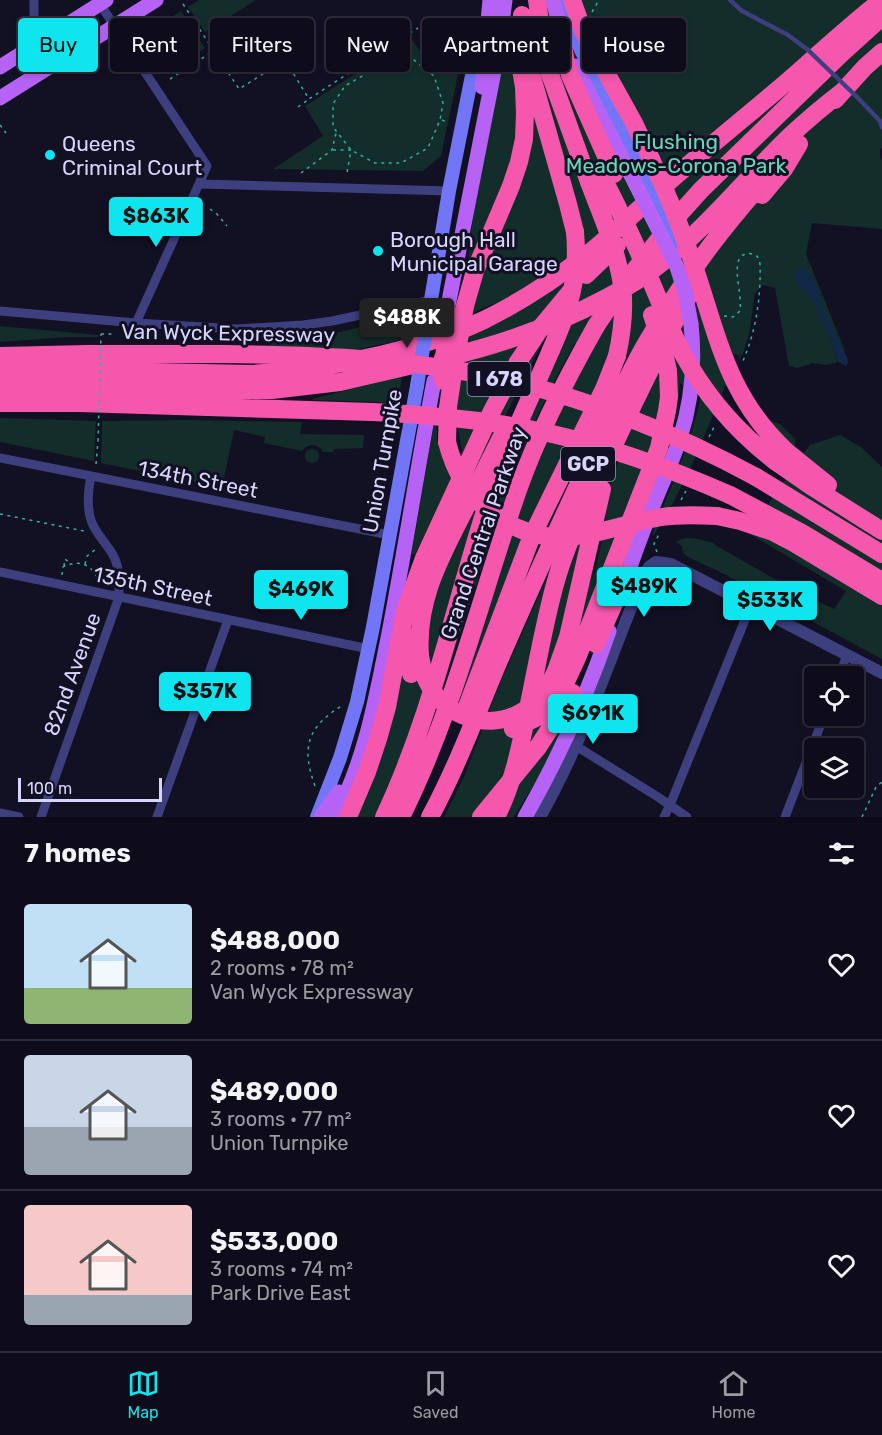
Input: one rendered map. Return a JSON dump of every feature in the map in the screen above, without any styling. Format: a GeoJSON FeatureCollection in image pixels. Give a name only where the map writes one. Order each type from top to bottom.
{"type":"FeatureCollection","features":[{"type":"Feature","properties":{"kind":"highway"},"geometry":{"type":"LineString","coordinates":[[537,0],[543,42],[555,90],[622,172],[683,234],[732,379],[781,457]]}},
{"type":"Feature","properties":{"kind":"highway"},"geometry":{"type":"LineString","coordinates":[[425,817],[521,562],[604,389],[617,356],[623,318],[623,298],[612,245],[622,172],[634,123],[586,37],[572,0]]}},
{"type":"Feature","properties":{"kind":"highway"},"geometry":{"type":"LineString","coordinates":[[0,369],[200,374],[270,373],[365,358],[431,341],[483,321],[562,273],[595,248],[679,173],[882,0]]}},
{"type":"Feature","properties":{"kind":"highway"},"geometry":{"type":"LineString","coordinates":[[384,817],[404,772],[424,717],[490,495],[572,296],[576,257],[574,232],[529,66],[522,7]]}},
{"type":"Feature","properties":{"kind":"highway"},"geometry":{"type":"LineString","coordinates":[[522,7],[519,58],[524,87],[525,113],[521,151],[511,186],[456,309],[444,377],[448,407],[447,442],[459,475],[482,505],[500,519],[538,535],[557,538],[577,537],[664,516],[717,516],[773,532],[882,596]]}},
{"type":"Feature","properties":{"kind":"highway","name":"Grand Central Parkway"},"geometry":{"type":"LineString","coordinates":[[401,817],[445,713],[526,470],[557,397],[596,326],[633,272],[700,190],[882,17]]}},
{"type":"Feature","properties":{"kind":"highway","name":"GCP"},"geometry":{"type":"LineString","coordinates":[[430,817],[457,764],[555,534],[649,338],[681,287],[751,195],[850,94],[882,52]]}},
{"type":"Feature","properties":{"kind":"highway"},"geometry":{"type":"LineString","coordinates":[[569,72],[622,172],[682,353],[699,381],[745,435],[781,457],[881,530]]}},
{"type":"Feature","properties":{"kind":"highway"},"geometry":{"type":"LineString","coordinates":[[348,817],[378,739],[387,707],[405,611],[418,573],[439,523],[518,362],[551,314],[586,274],[723,150],[814,80]]}},
{"type":"Feature","properties":{"kind":"highway"},"geometry":{"type":"LineString","coordinates":[[0,386],[239,390],[288,388],[357,378],[506,341],[594,305],[652,270],[702,227],[791,135],[850,94]]}},
{"type":"Feature","properties":{"kind":"highway"},"geometry":{"type":"LineString","coordinates":[[496,817],[519,756],[547,619],[559,573],[574,530],[658,352],[693,290],[745,215],[784,169],[799,144]]}},
{"type":"Feature","properties":{"kind":"highway"},"geometry":{"type":"LineString","coordinates":[[418,573],[408,632],[408,654],[411,674],[419,692],[435,712],[450,722],[475,731],[493,733],[512,729],[536,718],[553,704],[577,658],[659,448],[669,397],[668,370],[622,172]]}},
{"type":"Feature","properties":{"kind":"highway"},"geometry":{"type":"LineString","coordinates":[[551,350],[520,399],[435,569],[426,598],[420,625],[420,656],[424,675],[436,696],[454,712],[475,720],[492,721],[519,714],[534,703],[556,671],[568,637],[599,501],[620,433]]}},
{"type":"Feature","properties":{"kind":"highway","name":"Van Wyck Expressway"},"geometry":{"type":"LineString","coordinates":[[0,356],[64,354],[307,356],[365,359],[425,366],[509,381],[573,398],[641,422],[690,443],[756,477],[882,554]]}},
{"type":"Feature","properties":{"kind":"highway","name":"I 678"},"geometry":{"type":"LineString","coordinates":[[0,403],[80,403],[409,414],[466,420],[547,433],[582,441],[649,462],[730,495],[785,524],[882,581]]}},
{"type":"Feature","properties":{"kind":"highway"},"geometry":{"type":"LineString","coordinates":[[481,817],[538,747],[557,719],[576,687],[627,574]]}},
{"type":"Feature","properties":{"kind":"main road"},"geometry":{"type":"LineString","coordinates":[[126,18],[156,0]]}},
{"type":"Feature","properties":{"kind":"main road"},"geometry":{"type":"LineString","coordinates":[[474,171],[489,0]]}},
{"type":"Feature","properties":{"kind":"main road","name":"Union Turnpike"},"geometry":{"type":"LineString","coordinates":[[317,817],[350,728],[369,649],[417,386],[449,191],[489,0]]}},
{"type":"Feature","properties":{"kind":"main road","name":"Union Turnpike"},"geometry":{"type":"LineString","coordinates":[[335,817],[355,774],[375,704],[406,541],[444,377],[456,309],[474,171],[499,46],[505,0]]}},
{"type":"Feature","properties":{"kind":"main road"},"geometry":{"type":"LineString","coordinates":[[553,0],[557,18]]}},
{"type":"Feature","properties":{"kind":"main road"},"geometry":{"type":"LineString","coordinates":[[525,817],[582,705],[627,574],[674,455],[684,424],[692,378],[691,324],[685,292],[677,267],[622,172],[564,0]]}},
{"type":"Feature","properties":{"kind":"main road"},"geometry":{"type":"LineString","coordinates":[[77,18],[103,2]]}},
{"type":"Feature","properties":{"kind":"main road"},"geometry":{"type":"LineString","coordinates":[[0,99],[110,28]]}},
{"type":"Feature","properties":{"kind":"main road"},"geometry":{"type":"LineString","coordinates":[[0,67],[18,55]]}},
{"type":"Feature","properties":{"kind":"main road"},"geometry":{"type":"LineString","coordinates":[[321,817],[347,778],[368,732]]}},
{"type":"Feature","properties":{"kind":"street"},"geometry":{"type":"LineString","coordinates":[[34,0],[34,18]]}},
{"type":"Feature","properties":{"kind":"street"},"geometry":{"type":"LineString","coordinates":[[103,2],[111,18]]}},
{"type":"Feature","properties":{"kind":"street"},"geometry":{"type":"LineString","coordinates":[[136,323],[207,166],[146,72]]}},
{"type":"Feature","properties":{"kind":"street"},"geometry":{"type":"LineString","coordinates":[[200,184],[449,191]]}},
{"type":"Feature","properties":{"kind":"street"},"geometry":{"type":"LineString","coordinates":[[0,311],[237,329],[303,326],[431,300]]}},
{"type":"Feature","properties":{"kind":"street","name":"134th Street"},"geometry":{"type":"LineString","coordinates":[[0,458],[390,535]]}},
{"type":"Feature","properties":{"kind":"street","name":"82nd Avenue"},"geometry":{"type":"LineString","coordinates":[[40,817],[119,597],[119,580],[114,557],[90,516],[88,495],[90,476]]}},
{"type":"Feature","properties":{"kind":"street"},"geometry":{"type":"LineString","coordinates":[[540,817],[576,746],[649,567],[656,562],[671,564],[882,673]]}},
{"type":"Feature","properties":{"kind":"street","name":"135th Street"},"geometry":{"type":"LineString","coordinates":[[0,572],[369,649]]}},
{"type":"Feature","properties":{"kind":"street"},"geometry":{"type":"LineString","coordinates":[[664,817],[751,605]]}},
{"type":"Feature","properties":{"kind":"street"},"geometry":{"type":"LineString","coordinates":[[157,817],[228,620]]}},
{"type":"Feature","properties":{"kind":"street"},"geometry":{"type":"LineString","coordinates":[[843,666],[847,655]]}},
{"type":"Feature","properties":{"kind":"street"},"geometry":{"type":"LineString","coordinates":[[785,817],[820,726]]}},
{"type":"Feature","properties":{"kind":"street"},"geometry":{"type":"LineString","coordinates":[[576,746],[687,817]]}},
{"type":"Feature","properties":{"kind":"street"},"geometry":{"type":"LineString","coordinates":[[0,813],[19,817]]}},
{"type":"Feature","properties":{"kind":"lane"},"geometry":{"type":"LineString","coordinates":[[730,0],[742,11],[788,35],[808,50],[850,94],[880,121],[882,127]]}},
{"type":"Feature","properties":{"kind":"path"},"geometry":{"type":"LineString","coordinates":[[591,18],[599,0]]}},
{"type":"Feature","properties":{"kind":"path"},"geometry":{"type":"LineString","coordinates":[[183,4],[210,46]]}},
{"type":"Feature","properties":{"kind":"path"},"geometry":{"type":"LineString","coordinates":[[410,33],[418,28]]}},
{"type":"Feature","properties":{"kind":"path"},"geometry":{"type":"LineString","coordinates":[[170,79],[210,53]]}},
{"type":"Feature","properties":{"kind":"path"},"geometry":{"type":"LineString","coordinates":[[422,67],[414,60],[391,59],[345,86],[333,104],[333,127],[351,150],[375,163],[401,163],[428,148],[440,120],[443,104],[434,76],[429,72]]}},
{"type":"Feature","properties":{"kind":"path"},"geometry":{"type":"LineString","coordinates":[[227,72],[238,89],[266,72]]}},
{"type":"Feature","properties":{"kind":"path"},"geometry":{"type":"LineString","coordinates":[[292,72],[309,99]]}},
{"type":"Feature","properties":{"kind":"path"},"geometry":{"type":"LineString","coordinates":[[298,106],[352,72]]}},
{"type":"Feature","properties":{"kind":"path"},"geometry":{"type":"LineString","coordinates":[[440,120],[449,123]]}},
{"type":"Feature","properties":{"kind":"path"},"geometry":{"type":"LineString","coordinates":[[0,125],[6,134]]}},
{"type":"Feature","properties":{"kind":"path"},"geometry":{"type":"LineString","coordinates":[[332,150],[336,131]]}},
{"type":"Feature","properties":{"kind":"path"},"geometry":{"type":"LineString","coordinates":[[301,173],[332,150],[351,150]]}},
{"type":"Feature","properties":{"kind":"path"},"geometry":{"type":"LineString","coordinates":[[346,173],[351,150]]}},
{"type":"Feature","properties":{"kind":"path"},"geometry":{"type":"LineString","coordinates":[[210,209],[226,226]]}},
{"type":"Feature","properties":{"kind":"path"},"geometry":{"type":"LineString","coordinates":[[722,314],[726,317],[733,317],[740,311],[737,263],[743,255],[750,253],[755,255],[760,264],[758,311],[751,341],[740,367]]}},
{"type":"Feature","properties":{"kind":"path"},"geometry":{"type":"LineString","coordinates":[[96,464],[101,334],[114,334]]}},
{"type":"Feature","properties":{"kind":"path"},"geometry":{"type":"LineString","coordinates":[[710,436],[715,425]]}},
{"type":"Feature","properties":{"kind":"path"},"geometry":{"type":"LineString","coordinates":[[680,502],[687,488]]}},
{"type":"Feature","properties":{"kind":"path"},"geometry":{"type":"LineString","coordinates":[[0,514],[87,531]]}},
{"type":"Feature","properties":{"kind":"path"},"geometry":{"type":"LineString","coordinates":[[657,553],[654,544],[664,527]]}},
{"type":"Feature","properties":{"kind":"path"},"geometry":{"type":"LineString","coordinates":[[84,564],[87,556],[98,548]]}},
{"type":"Feature","properties":{"kind":"path"},"geometry":{"type":"LineString","coordinates":[[62,576],[65,559],[71,563],[84,564],[92,569],[99,584]]}},
{"type":"Feature","properties":{"kind":"path"},"geometry":{"type":"LineString","coordinates":[[63,567],[71,563]]}},
{"type":"Feature","properties":{"kind":"path"},"geometry":{"type":"LineString","coordinates":[[315,786],[308,755],[310,739],[316,727],[327,715],[342,705]]}},
{"type":"Feature","properties":{"kind":"path"},"geometry":{"type":"LineString","coordinates":[[862,817],[876,787],[882,782]]}},
{"type":"Feature","properties":{"kind":"green space"},"geometry":{"type":"Polygon","coordinates":[[[199,0],[256,0],[227,18],[210,18],[210,29],[205,32],[198,18],[195,18],[188,7],[199,0]]]}},
{"type":"Feature","properties":{"kind":"green space","name":"Flushing Meadows-Corona Park"},"geometry":{"type":"Polygon","coordinates":[[[541,0],[882,0],[882,148],[880,158],[882,160],[882,229],[812,223],[806,254],[845,351],[829,337],[838,359],[836,363],[825,365],[813,363],[797,368],[789,366],[775,288],[763,285],[755,293],[749,334],[743,353],[738,361],[739,356],[730,353],[727,382],[692,465],[654,535],[652,534],[685,452],[700,401],[700,397],[680,383],[679,397],[673,395],[654,449],[570,659],[586,589],[594,575],[603,536],[606,500],[625,439],[643,356],[626,354],[463,698],[459,696],[526,492],[546,441],[592,346],[575,343],[538,415],[515,468],[448,670],[444,668],[490,517],[564,341],[542,336],[466,344],[466,336],[493,322],[493,304],[468,315],[523,134],[528,72],[570,72],[570,18],[537,18],[541,0]]]}},
{"type":"Feature","properties":{"kind":"green space"},"geometry":{"type":"Polygon","coordinates":[[[181,11],[186,18],[170,18],[181,11]]]}},
{"type":"Feature","properties":{"kind":"green space"},"geometry":{"type":"Polygon","coordinates":[[[198,37],[205,48],[198,53],[198,37]]]}},
{"type":"Feature","properties":{"kind":"green space"},"geometry":{"type":"Polygon","coordinates":[[[410,39],[422,54],[422,72],[459,72],[441,156],[423,171],[273,169],[323,136],[305,106],[358,72],[410,72],[410,39]]]}},
{"type":"Feature","properties":{"kind":"green space"},"geometry":{"type":"Polygon","coordinates":[[[500,72],[515,72],[519,125],[511,166],[466,282],[473,217],[500,72]]]}},
{"type":"Feature","properties":{"kind":"green space"},"geometry":{"type":"Polygon","coordinates":[[[412,313],[409,338],[305,361],[269,365],[271,342],[345,331],[412,313]]]}},
{"type":"Feature","properties":{"kind":"green space"},"geometry":{"type":"Polygon","coordinates":[[[0,326],[98,335],[98,337],[0,342],[0,326]]]}},
{"type":"Feature","properties":{"kind":"green space"},"geometry":{"type":"Polygon","coordinates":[[[544,340],[467,491],[480,448],[536,342],[544,340]]]}},
{"type":"Feature","properties":{"kind":"green space"},"geometry":{"type":"Polygon","coordinates":[[[522,345],[415,554],[411,555],[436,412],[437,439],[444,464],[462,452],[457,423],[456,395],[460,363],[522,345]]]}},
{"type":"Feature","properties":{"kind":"green space"},"geometry":{"type":"Polygon","coordinates":[[[402,377],[398,404],[312,400],[316,398],[402,377]]]}},
{"type":"Feature","properties":{"kind":"green space"},"geometry":{"type":"Polygon","coordinates":[[[0,418],[96,421],[94,461],[0,442],[0,418]]]}},
{"type":"Feature","properties":{"kind":"green space"},"geometry":{"type":"Polygon","coordinates":[[[102,421],[302,422],[300,434],[364,435],[363,448],[323,452],[313,445],[302,451],[264,443],[265,437],[234,430],[222,488],[101,463],[102,421]]]}},
{"type":"Feature","properties":{"kind":"green space"},"geometry":{"type":"Polygon","coordinates":[[[772,421],[780,424],[795,439],[795,446],[804,453],[810,445],[840,435],[861,447],[882,467],[882,659],[688,557],[683,553],[682,546],[676,542],[689,538],[714,543],[789,587],[834,609],[846,591],[748,533],[802,456],[769,424],[772,421]]]}},
{"type":"Feature","properties":{"kind":"green space"},"geometry":{"type":"Polygon","coordinates":[[[309,449],[315,449],[319,456],[315,463],[309,463],[305,459],[305,453],[309,449]]]}},
{"type":"Feature","properties":{"kind":"green space"},"geometry":{"type":"Polygon","coordinates":[[[471,511],[476,514],[416,724],[374,817],[352,817],[397,683],[431,597],[471,511]]]}},
{"type":"Feature","properties":{"kind":"green space"},"geometry":{"type":"Polygon","coordinates":[[[583,524],[559,729],[563,733],[514,817],[502,817],[558,593],[583,524]]]}},
{"type":"Feature","properties":{"kind":"green space"},"geometry":{"type":"Polygon","coordinates":[[[562,543],[513,757],[491,817],[444,817],[464,777],[496,693],[562,543]]]}},
{"type":"Feature","properties":{"kind":"water"},"geometry":{"type":"Polygon","coordinates":[[[799,267],[814,278],[827,318],[847,357],[846,366],[837,361],[814,301],[798,286],[794,276],[795,270],[799,267]]]}},
{"type":"Feature","properties":{"kind":"place","name":"Queens Criminal Court"},"geometry":{"type":"Point","coordinates":[50,155]}},
{"type":"Feature","properties":{"kind":"place","name":"Borough Hall Municipal Garage"},"geometry":{"type":"Point","coordinates":[378,251]}}]}
